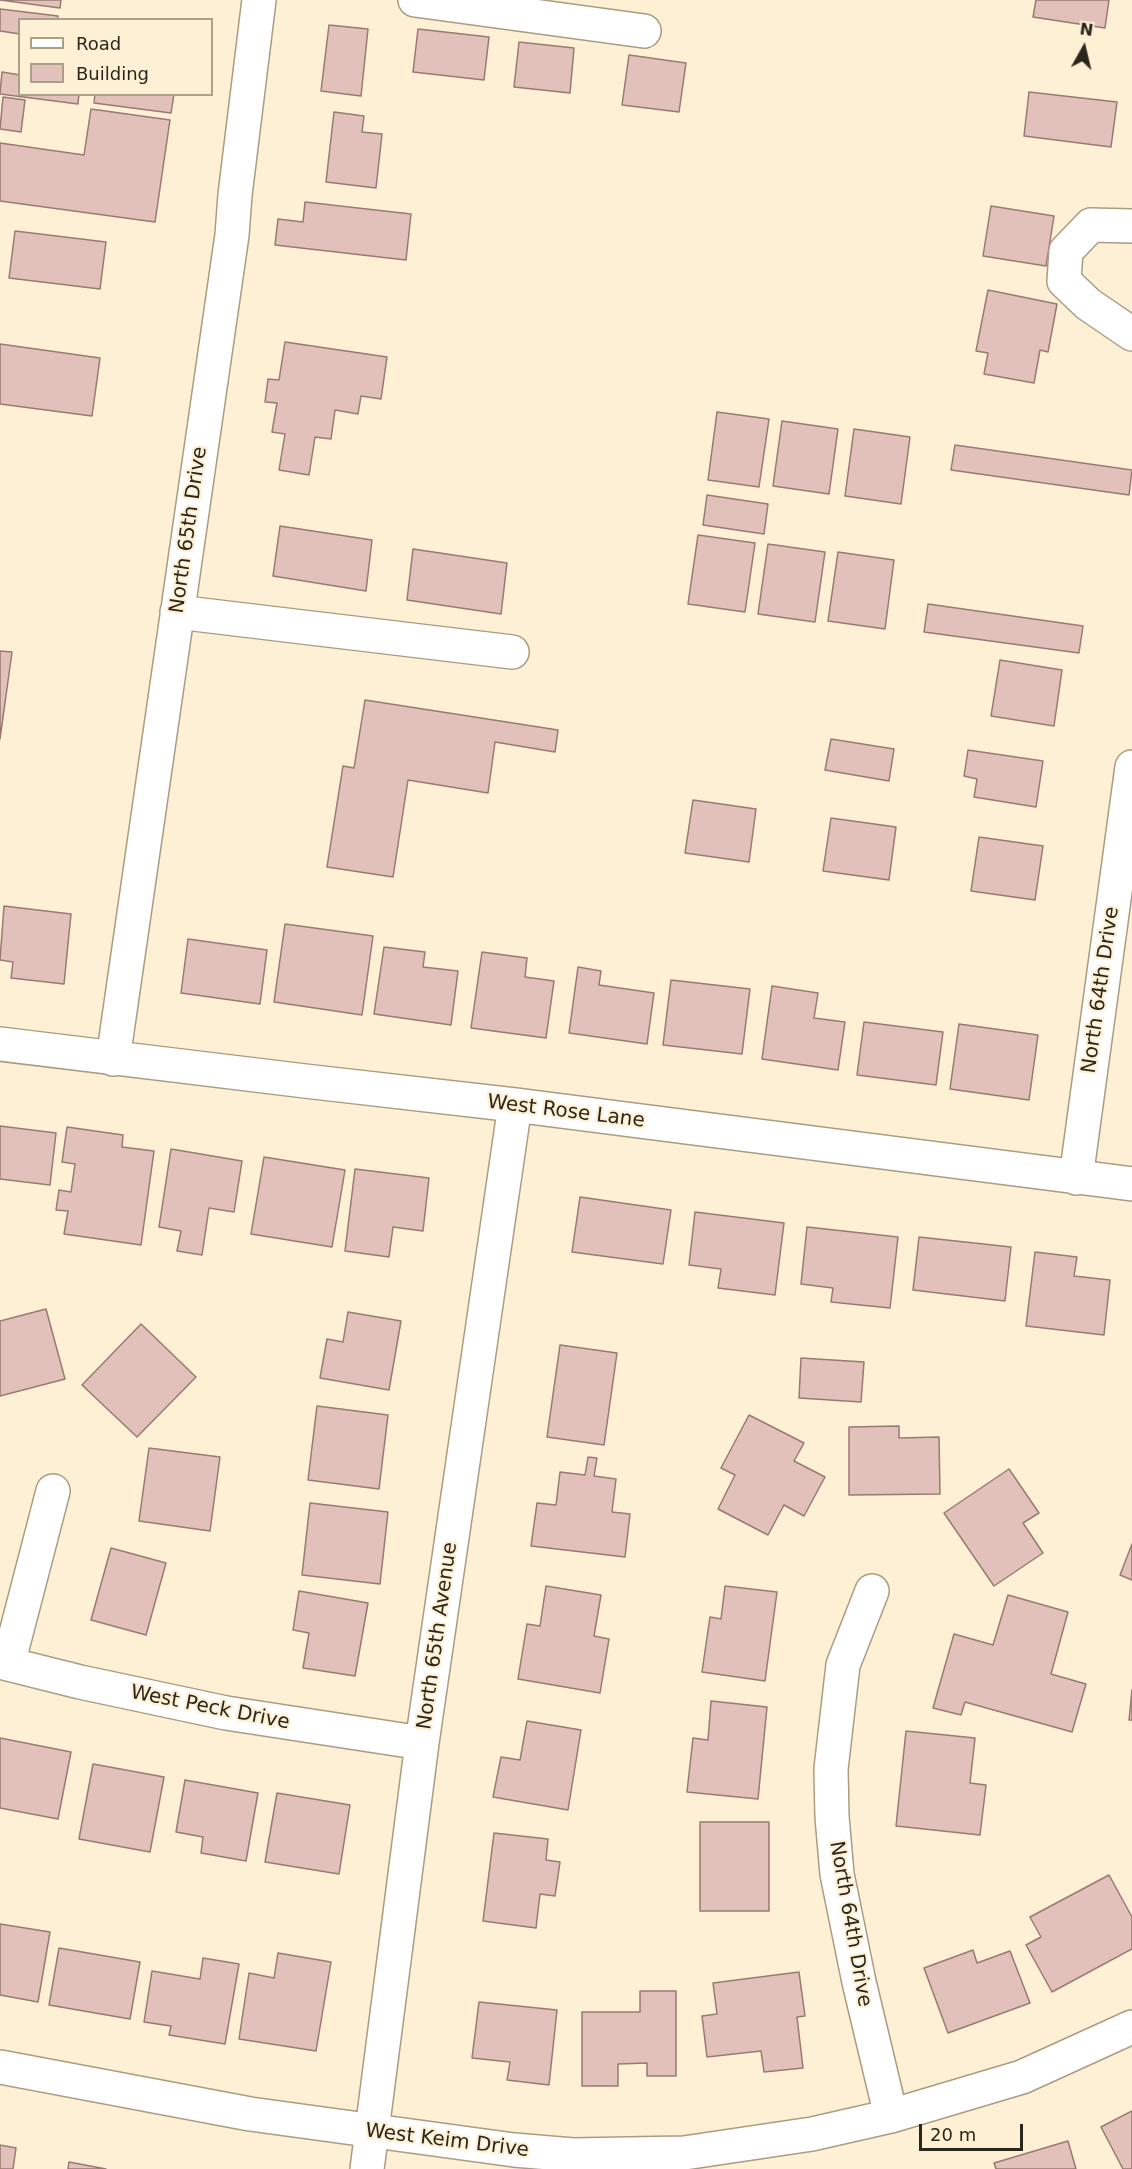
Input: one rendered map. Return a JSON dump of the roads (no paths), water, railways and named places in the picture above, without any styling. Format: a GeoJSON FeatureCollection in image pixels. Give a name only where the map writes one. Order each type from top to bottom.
{"type":"FeatureCollection","features":[{"type":"Feature","properties":{"kind":"street","name":"North 65th Drive"},"geometry":{"type":"LineString","coordinates":[[113,1059],[232,235],[259,0]]}},
{"type":"Feature","properties":{"kind":"street"},"geometry":{"type":"LineString","coordinates":[[416,0],[644,31]]}},
{"type":"Feature","properties":{"kind":"street"},"geometry":{"type":"LineString","coordinates":[[1132,226],[1091,225],[1066,251],[1064,281],[1088,304],[1132,334]]}},
{"type":"Feature","properties":{"kind":"street"},"geometry":{"type":"LineString","coordinates":[[177,612],[512,652]]}},
{"type":"Feature","properties":{"kind":"street","name":"North 64th Drive"},"geometry":{"type":"LineString","coordinates":[[1076,1178],[1132,767]]}},
{"type":"Feature","properties":{"kind":"street","name":"West Rose Lane"},"geometry":{"type":"LineString","coordinates":[[0,1044],[515,1105],[1132,1184]]}},
{"type":"Feature","properties":{"kind":"street","name":"North 65th Avenue"},"geometry":{"type":"LineString","coordinates":[[368,2169],[423,1743],[515,1105]]}},
{"type":"Feature","properties":{"kind":"street"},"geometry":{"type":"LineString","coordinates":[[4,1663],[53,1491]]}},
{"type":"Feature","properties":{"kind":"street","name":"North 64th Drive"},"geometry":{"type":"LineString","coordinates":[[872,1591],[843,1665],[831,1769],[832,1817],[837,1874],[859,1982],[891,2116]]}},
{"type":"Feature","properties":{"kind":"street","name":"West Peck Drive"},"geometry":{"type":"LineString","coordinates":[[4,1663],[151,1698],[226,1713],[423,1743]]}},
{"type":"Feature","properties":{"kind":"street","name":"West Keim Drive"},"geometry":{"type":"LineString","coordinates":[[0,2067],[239,2112],[514,2150],[573,2155],[684,2153],[812,2134],[891,2116],[1022,2078],[1132,2027]]}}]}
